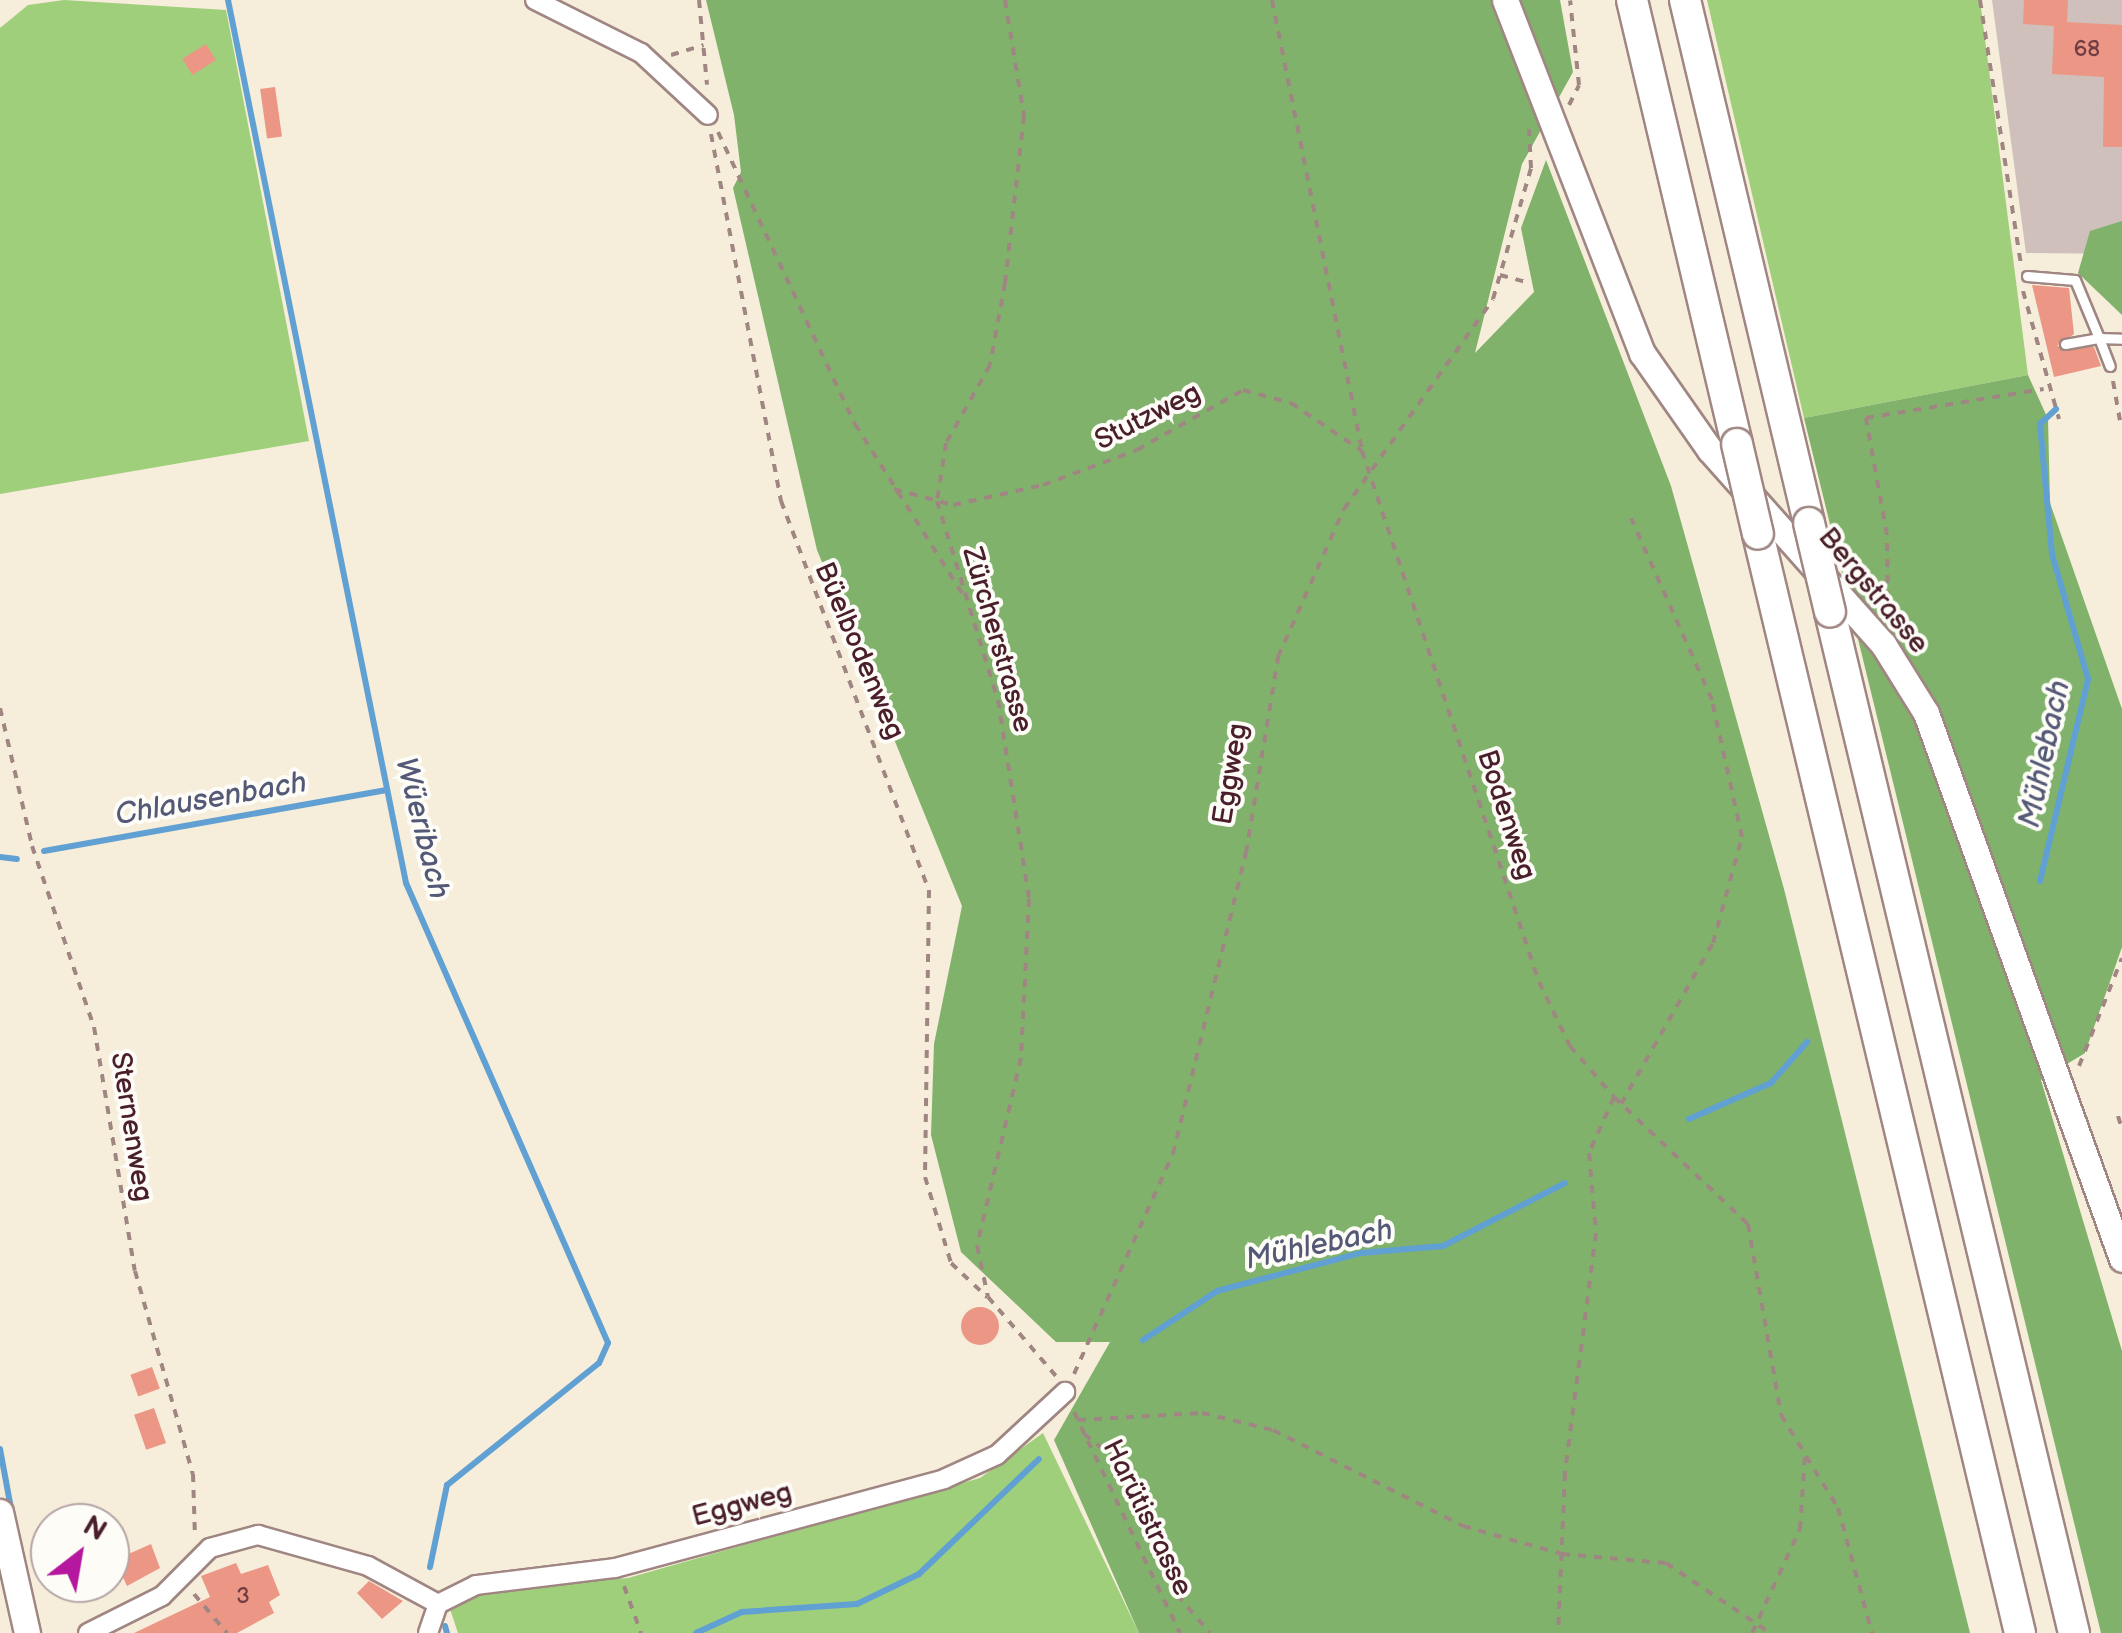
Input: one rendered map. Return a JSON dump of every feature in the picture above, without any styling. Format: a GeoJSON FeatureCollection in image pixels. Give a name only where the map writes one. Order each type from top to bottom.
{"type":"FeatureCollection","features":[{"type":"Feature","properties":{"kind":"highway"},"geometry":{"type":"LineString","coordinates":[[1632,0],[2020,1633]]}},
{"type":"Feature","properties":{"kind":"highway"},"geometry":{"type":"LineString","coordinates":[[1685,0],[2074,1633]]}},
{"type":"Feature","properties":{"kind":"street"},"geometry":{"type":"LineString","coordinates":[[535,0],[641,53],[708,115]]}},
{"type":"Feature","properties":{"kind":"street","name":"Bergstrasse"},"geometry":{"type":"LineString","coordinates":[[1505,0],[1539,120],[1617,299],[1672,401],[1884,644],[1945,753],[2122,1259]]}},
{"type":"Feature","properties":{"kind":"street","name":"Eggweg"},"geometry":{"type":"LineString","coordinates":[[438,1604],[476,1585],[615,1568],[972,1468],[1026,1432],[1064,1392]]}},
{"type":"Feature","properties":{"kind":"street"},"geometry":{"type":"LineString","coordinates":[[0,1512],[27,1633]]}},
{"type":"Feature","properties":{"kind":"street"},"geometry":{"type":"LineString","coordinates":[[88,1633],[178,1582],[199,1556],[258,1535],[368,1566],[438,1604],[428,1633]]}},
{"type":"Feature","properties":{"kind":"lane"},"geometry":{"type":"LineString","coordinates":[[2028,276],[2076,280],[2110,366]]}},
{"type":"Feature","properties":{"kind":"lane"},"geometry":{"type":"LineString","coordinates":[[2065,344],[2099,338],[2122,339]]}},
{"type":"Feature","properties":{"kind":"path","name":"Büelbodenweg"},"geometry":{"type":"LineString","coordinates":[[699,0],[708,115],[781,501],[929,890],[925,1177],[952,1262],[988,1297]]}},
{"type":"Feature","properties":{"kind":"path","name":"Zürcherstrasse"},"geometry":{"type":"LineString","coordinates":[[988,1297],[978,1221],[1022,1058],[1029,898],[998,700],[937,501],[946,443],[990,365],[1005,283],[1024,116],[1005,0]]}},
{"type":"Feature","properties":{"kind":"path","name":"Bodenweg"},"geometry":{"type":"LineString","coordinates":[[1272,0],[1362,451],[1539,982],[1570,1046],[1620,1104],[1748,1224],[1782,1415],[1838,1508],[1872,1633]]}},
{"type":"Feature","properties":{"kind":"path"},"geometry":{"type":"LineString","coordinates":[[1539,120],[1578,95],[1570,0]]}},
{"type":"Feature","properties":{"kind":"path"},"geometry":{"type":"LineString","coordinates":[[1980,0],[2028,276],[2022,310],[2044,389],[2058,419]]}},
{"type":"Feature","properties":{"kind":"path"},"geometry":{"type":"LineString","coordinates":[[641,53],[685,55],[705,43]]}},
{"type":"Feature","properties":{"kind":"path"},"geometry":{"type":"LineString","coordinates":[[708,115],[894,489],[964,597]]}},
{"type":"Feature","properties":{"kind":"path","name":"Eggweg"},"geometry":{"type":"LineString","coordinates":[[1084,1356],[1173,1154],[1246,853],[1278,657],[1344,509],[1476,330],[1500,276],[1531,168],[1539,120]]}},
{"type":"Feature","properties":{"kind":"path"},"geometry":{"type":"LineString","coordinates":[[1500,276],[1528,282]]}},
{"type":"Feature","properties":{"kind":"path"},"geometry":{"type":"LineString","coordinates":[[2110,366],[2120,420]]}},
{"type":"Feature","properties":{"kind":"path"},"geometry":{"type":"LineString","coordinates":[[1884,644],[1887,535],[1866,418],[2044,389]]}},
{"type":"Feature","properties":{"kind":"path","name":"Stutzweg"},"geometry":{"type":"LineString","coordinates":[[937,501],[1043,485],[1137,450],[1243,390],[1291,403],[1362,451]]}},
{"type":"Feature","properties":{"kind":"path"},"geometry":{"type":"LineString","coordinates":[[894,489],[937,501]]}},
{"type":"Feature","properties":{"kind":"path"},"geometry":{"type":"LineString","coordinates":[[1620,1104],[1713,944],[1742,837],[1712,700],[1631,518]]}},
{"type":"Feature","properties":{"kind":"path","name":"Sternenweg"},"geometry":{"type":"LineString","coordinates":[[0,708],[32,846],[94,1027],[135,1271],[193,1474],[199,1556]]}},
{"type":"Feature","properties":{"kind":"path"},"geometry":{"type":"LineString","coordinates":[[2057,1077],[2090,1050],[2122,958]]}},
{"type":"Feature","properties":{"kind":"path"},"geometry":{"type":"LineString","coordinates":[[1558,1633],[1562,1554],[1596,1232],[1588,1154],[1614,1097]]}},
{"type":"Feature","properties":{"kind":"path"},"geometry":{"type":"LineString","coordinates":[[2118,1116],[2122,1129]]}},
{"type":"Feature","properties":{"kind":"path"},"geometry":{"type":"LineString","coordinates":[[988,1297],[1064,1392]]}},
{"type":"Feature","properties":{"kind":"path","name":"Harütistrasse"},"geometry":{"type":"LineString","coordinates":[[1180,1633],[1078,1420],[1202,1413],[1272,1430],[1462,1526],[1562,1554]]}},
{"type":"Feature","properties":{"kind":"path"},"geometry":{"type":"LineString","coordinates":[[1084,1434],[1116,1458],[1147,1523],[1169,1541],[1177,1596],[1210,1633]]}},
{"type":"Feature","properties":{"kind":"path"},"geometry":{"type":"LineString","coordinates":[[1752,1633],[1753,1623],[1800,1529],[1805,1454]]}},
{"type":"Feature","properties":{"kind":"path"},"geometry":{"type":"LineString","coordinates":[[1562,1554],[1666,1563],[1770,1633]]}},
{"type":"Feature","properties":{"kind":"path"},"geometry":{"type":"LineString","coordinates":[[615,1568],[641,1633]]}},
{"type":"Feature","properties":{"kind":"path"},"geometry":{"type":"LineString","coordinates":[[178,1582],[226,1633]]}},
{"type":"Feature","properties":{"kind":"shaded area"},"geometry":{"type":"Polygon","coordinates":[[[1992,0],[2122,0],[2122,254],[2026,253],[1992,0]]]}},
{"type":"Feature","properties":{"kind":"green space"},"geometry":{"type":"Polygon","coordinates":[[[64,0],[226,10],[309,441],[0,494],[0,28],[28,5],[64,0]]]}},
{"type":"Feature","properties":{"kind":"green space"},"geometry":{"type":"Polygon","coordinates":[[[706,0],[1560,0],[1573,72],[1522,164],[1475,353],[1534,292],[1521,228],[1546,160],[1671,486],[1784,889],[1970,1633],[1139,1633],[1054,1440],[1110,1342],[1056,1342],[961,1252],[931,1135],[934,1044],[962,906],[817,550],[733,188],[741,172],[734,115],[706,0]]]}},
{"type":"Feature","properties":{"kind":"green space"},"geometry":{"type":"Polygon","coordinates":[[[1707,0],[1980,0],[2028,375],[1804,418],[1707,0]]]}},
{"type":"Feature","properties":{"kind":"green space"},"geometry":{"type":"Polygon","coordinates":[[[2122,221],[2122,315],[2078,273],[2090,231],[2122,221]]]}},
{"type":"Feature","properties":{"kind":"green space"},"geometry":{"type":"Polygon","coordinates":[[[2028,375],[2048,419],[2050,503],[2122,709],[2122,947],[2085,1053],[2041,1080],[2122,1351],[2122,1633],[2101,1633],[1804,418],[2028,375]]]}},
{"type":"Feature","properties":{"kind":"green space"},"geometry":{"type":"Polygon","coordinates":[[[1043,1433],[1139,1633],[458,1633],[450,1609],[496,1588],[628,1578],[980,1478],[1043,1433]]]}},
{"type":"Feature","properties":{"kind":"building"},"geometry":{"type":"Polygon","coordinates":[[[2024,0],[2068,0],[2067,22],[2122,25],[2122,147],[2103,147],[2104,77],[2052,74],[2054,26],[2023,24],[2024,0]]]}},
{"type":"Feature","properties":{"kind":"building"},"geometry":{"type":"Polygon","coordinates":[[[206,44],[216,60],[192,75],[182,59],[206,44]]]}},
{"type":"Feature","properties":{"kind":"building"},"geometry":{"type":"Polygon","coordinates":[[[275,87],[282,137],[267,139],[260,89],[275,87]]]}},
{"type":"Feature","properties":{"kind":"building"},"geometry":{"type":"Polygon","coordinates":[[[2032,285],[2069,288],[2074,334],[2057,346],[2094,347],[2101,366],[2054,377],[2032,285]]]}},
{"type":"Feature","properties":{"kind":"building"},"geometry":{"type":"Polygon","coordinates":[[[980,1307],[994,1312],[999,1326],[994,1340],[980,1345],[966,1340],[961,1326],[966,1312],[980,1307]]]}},
{"type":"Feature","properties":{"kind":"building"},"geometry":{"type":"Polygon","coordinates":[[[152,1367],[160,1389],[138,1396],[130,1375],[152,1367]]]}},
{"type":"Feature","properties":{"kind":"building"},"geometry":{"type":"Polygon","coordinates":[[[154,1408],[166,1443],[146,1450],[134,1415],[154,1408]]]}},
{"type":"Feature","properties":{"kind":"building"},"geometry":{"type":"Polygon","coordinates":[[[151,1544],[160,1568],[130,1584],[130,1553],[151,1544]]]}},
{"type":"Feature","properties":{"kind":"building"},"geometry":{"type":"Polygon","coordinates":[[[236,1563],[241,1574],[268,1565],[280,1595],[269,1602],[274,1613],[237,1633],[134,1633],[210,1597],[201,1576],[236,1563]]]}},
{"type":"Feature","properties":{"kind":"building"},"geometry":{"type":"Polygon","coordinates":[[[369,1581],[403,1601],[382,1619],[357,1593],[369,1581]]]}},
{"type":"Feature","properties":{"kind":"waterway","name":"Wüeribach"},"geometry":{"type":"LineString","coordinates":[[228,0],[406,883],[608,1343],[599,1363],[447,1485],[430,1567]]}},
{"type":"Feature","properties":{"kind":"waterway","name":"Mühlebach"},"geometry":{"type":"LineString","coordinates":[[2040,881],[2088,679],[2052,554],[2040,424],[2056,409]]}},
{"type":"Feature","properties":{"kind":"waterway","name":"Chlausenbach"},"geometry":{"type":"LineString","coordinates":[[44,851],[387,790]]}},
{"type":"Feature","properties":{"kind":"waterway","name":"Chlausenbach"},"geometry":{"type":"LineString","coordinates":[[0,857],[17,859]]}},
{"type":"Feature","properties":{"kind":"waterway","name":"Mühlebach"},"geometry":{"type":"LineString","coordinates":[[1689,1119],[1771,1083],[1807,1042]]}},
{"type":"Feature","properties":{"kind":"waterway","name":"Mühlebach"},"geometry":{"type":"LineString","coordinates":[[1143,1340],[1217,1291],[1361,1253],[1443,1246],[1565,1183]]}},
{"type":"Feature","properties":{"kind":"waterway","name":"Chlausenbach"},"geometry":{"type":"LineString","coordinates":[[0,1449],[12,1514]]}},
{"type":"Feature","properties":{"kind":"waterway","name":"Mühlebach"},"geometry":{"type":"LineString","coordinates":[[696,1633],[742,1612],[857,1604],[919,1574],[1039,1459]]}},
{"type":"Feature","properties":{"kind":"waterway","name":"Wüeribach"},"geometry":{"type":"LineString","coordinates":[[445,1626],[447,1633]]}}]}
